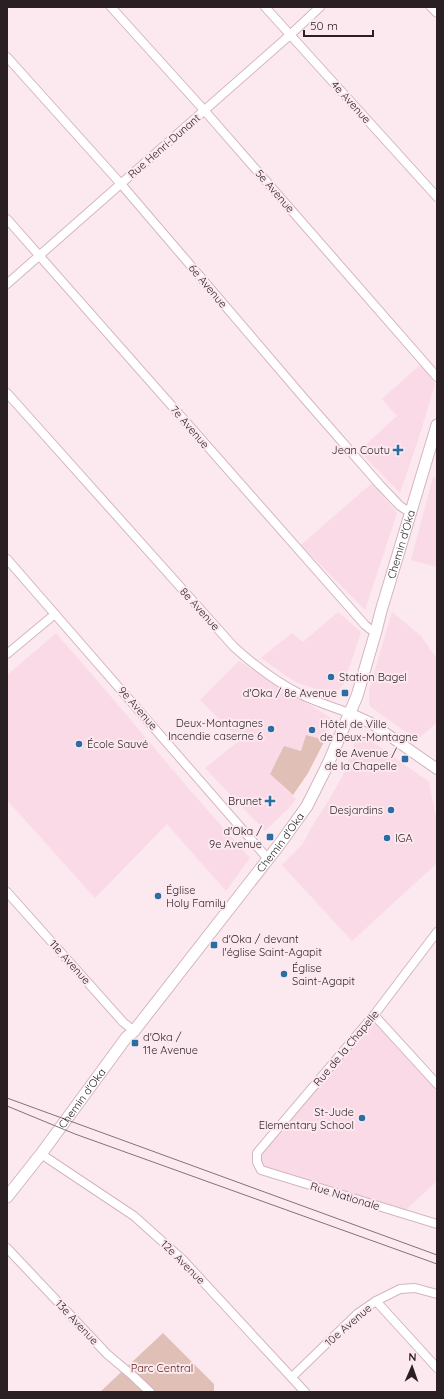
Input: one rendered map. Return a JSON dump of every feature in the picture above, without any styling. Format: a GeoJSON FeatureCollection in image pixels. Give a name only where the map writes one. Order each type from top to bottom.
{"type":"FeatureCollection","features":[{"type":"Feature","properties":{"kind":"main road","name":"Chemin d'Oka"},"geometry":{"type":"LineString","coordinates":[[7,1197],[41,1154],[126,1038],[134,1031],[307,806],[328,764],[357,696],[437,425]]}},
{"type":"Feature","properties":{"kind":"street","name":"5e Avenue"},"geometry":{"type":"LineString","coordinates":[[111,7],[204,110],[437,377]]}},
{"type":"Feature","properties":{"kind":"street","name":"4e Avenue"},"geometry":{"type":"LineString","coordinates":[[265,7],[437,197]]}},
{"type":"Feature","properties":{"kind":"street","name":"Rue Henri-Dunant"},"geometry":{"type":"LineString","coordinates":[[7,284],[320,7]]}},
{"type":"Feature","properties":{"kind":"street"},"geometry":{"type":"LineString","coordinates":[[431,7],[437,14]]}},
{"type":"Feature","properties":{"kind":"street","name":"6e Avenue"},"geometry":{"type":"LineString","coordinates":[[7,57],[121,184],[303,397],[400,506],[411,513]]}},
{"type":"Feature","properties":{"kind":"street","name":"7e Avenue"},"geometry":{"type":"LineString","coordinates":[[7,219],[365,625],[376,631]]}},
{"type":"Feature","properties":{"kind":"street","name":"8e Avenue"},"geometry":{"type":"LineString","coordinates":[[7,393],[234,648],[261,669],[299,694],[371,723],[436,768]]}},
{"type":"Feature","properties":{"kind":"street","name":"9e Avenue"},"geometry":{"type":"LineString","coordinates":[[7,559],[268,858]]}},
{"type":"Feature","properties":{"kind":"street"},"geometry":{"type":"LineString","coordinates":[[7,654],[55,614]]}},
{"type":"Feature","properties":{"kind":"street","name":"11e Avenue"},"geometry":{"type":"LineString","coordinates":[[7,892],[123,1022],[134,1031]]}},
{"type":"Feature","properties":{"kind":"street","name":"Rue de la Chapelle"},"geometry":{"type":"LineString","coordinates":[[257,1162],[257,1153],[374,1014],[437,932]]}},
{"type":"Feature","properties":{"kind":"street"},"geometry":{"type":"LineString","coordinates":[[374,1014],[437,1084]]}},
{"type":"Feature","properties":{"kind":"street","name":"12e Avenue"},"geometry":{"type":"LineString","coordinates":[[41,1154],[140,1221],[183,1260],[305,1392]]}},
{"type":"Feature","properties":{"kind":"street","name":"Rue Nationale"},"geometry":{"type":"LineString","coordinates":[[257,1162],[261,1170],[437,1224]]}},
{"type":"Feature","properties":{"kind":"street","name":"13e Avenue"},"geometry":{"type":"LineString","coordinates":[[7,1248],[107,1354],[150,1392]]}},
{"type":"Feature","properties":{"kind":"street","name":"10e Avenue"},"geometry":{"type":"LineString","coordinates":[[292,1377],[357,1314],[376,1301],[400,1289],[415,1288],[437,1294]]}},
{"type":"Feature","properties":{"kind":"street"},"geometry":{"type":"LineString","coordinates":[[376,1301],[437,1368]]}},
{"type":"Feature","properties":{"kind":"shaded area"},"geometry":{"type":"Polygon","coordinates":[[[421,364],[435,384],[400,493],[359,451],[397,416],[382,399],[421,364]]]}},
{"type":"Feature","properties":{"kind":"shaded area"},"geometry":{"type":"Polygon","coordinates":[[[433,477],[437,478],[437,567],[411,560],[433,477]]]}},
{"type":"Feature","properties":{"kind":"shaded area"},"geometry":{"type":"Polygon","coordinates":[[[372,483],[397,513],[365,610],[301,545],[372,483]]]}},
{"type":"Feature","properties":{"kind":"shaded area"},"geometry":{"type":"Polygon","coordinates":[[[338,612],[361,632],[344,684],[334,695],[295,682],[261,658],[292,633],[303,642],[338,612]]]}},
{"type":"Feature","properties":{"kind":"shaded area"},"geometry":{"type":"Polygon","coordinates":[[[392,612],[421,636],[437,659],[437,722],[417,740],[369,704],[369,690],[392,612]]]}},
{"type":"Feature","properties":{"kind":"shaded area","name":"École Sauvé"},"geometry":{"type":"Polygon","coordinates":[[[56,633],[250,858],[226,891],[167,824],[95,898],[7,800],[7,675],[56,633]]]}},
{"type":"Feature","properties":{"kind":"shaded area"},"geometry":{"type":"Polygon","coordinates":[[[239,661],[331,718],[325,740],[306,735],[301,751],[284,747],[270,774],[296,799],[292,805],[265,831],[205,768],[240,740],[200,700],[239,661]]]}},
{"type":"Feature","properties":{"kind":"shaded area"},"geometry":{"type":"Polygon","coordinates":[[[359,732],[429,782],[437,823],[437,863],[352,941],[282,865],[302,845],[329,800],[342,777],[359,732]]]}},
{"type":"Feature","properties":{"kind":"shaded area","name":"St-Jude Elementary School"},"geometry":{"type":"Polygon","coordinates":[[[374,1015],[437,1084],[437,1181],[401,1214],[261,1170],[257,1153],[374,1015]]]}},
{"type":"Feature","properties":{"kind":"green space"},"geometry":{"type":"Polygon","coordinates":[[[306,735],[325,740],[308,773],[293,795],[270,774],[284,746],[301,751],[306,735]]]}},
{"type":"Feature","properties":{"kind":"green space","name":"Parc Central"},"geometry":{"type":"Polygon","coordinates":[[[163,1333],[214,1384],[214,1392],[100,1392],[163,1333]]]}},
{"type":"Feature","properties":{"kind":"tram line"},"geometry":{"type":"LineString","coordinates":[[7,1098],[437,1255]]}},
{"type":"Feature","properties":{"kind":"tram line"},"geometry":{"type":"LineString","coordinates":[[7,1106],[75,1134],[437,1264]]}},
{"type":"Feature","properties":{"kind":"place","name":"Jean Coutu"},"geometry":{"type":"Point","coordinates":[398,450]}},
{"type":"Feature","properties":{"kind":"place","name":"Station Bagel"},"geometry":{"type":"Point","coordinates":[331,677]}},
{"type":"Feature","properties":{"kind":"place","name":"d'Oka / 8e Avenue"},"geometry":{"type":"Point","coordinates":[345,693]}},
{"type":"Feature","properties":{"kind":"place","name":"Deux-Montagnes Incendie caserne 6"},"geometry":{"type":"Point","coordinates":[271,729]}},
{"type":"Feature","properties":{"kind":"place","name":"Hôtel de Ville de Deux-Montagne"},"geometry":{"type":"Point","coordinates":[312,730]}},
{"type":"Feature","properties":{"kind":"place","name":"École Sauvé"},"geometry":{"type":"Point","coordinates":[79,744]}},
{"type":"Feature","properties":{"kind":"place","name":"8e Avenue / de la Chapelle"},"geometry":{"type":"Point","coordinates":[405,759]}},
{"type":"Feature","properties":{"kind":"place","name":"Brunet"},"geometry":{"type":"Point","coordinates":[270,801]}},
{"type":"Feature","properties":{"kind":"place","name":"Desjardins"},"geometry":{"type":"Point","coordinates":[391,810]}},
{"type":"Feature","properties":{"kind":"place","name":"d'Oka / 9e Avenue"},"geometry":{"type":"Point","coordinates":[270,837]}},
{"type":"Feature","properties":{"kind":"place","name":"IGA"},"geometry":{"type":"Point","coordinates":[387,838]}},
{"type":"Feature","properties":{"kind":"place","name":"Église Holy Family"},"geometry":{"type":"Point","coordinates":[158,896]}},
{"type":"Feature","properties":{"kind":"place","name":"d'Oka / devant l'église Saint-Agapit"},"geometry":{"type":"Point","coordinates":[214,945]}},
{"type":"Feature","properties":{"kind":"place","name":"Église Saint-Agapit"},"geometry":{"type":"Point","coordinates":[284,974]}},
{"type":"Feature","properties":{"kind":"place","name":"d'Oka / 11e Avenue"},"geometry":{"type":"Point","coordinates":[135,1043]}},
{"type":"Feature","properties":{"kind":"place","name":"St-Jude Elementary School"},"geometry":{"type":"Point","coordinates":[362,1118]}}]}
